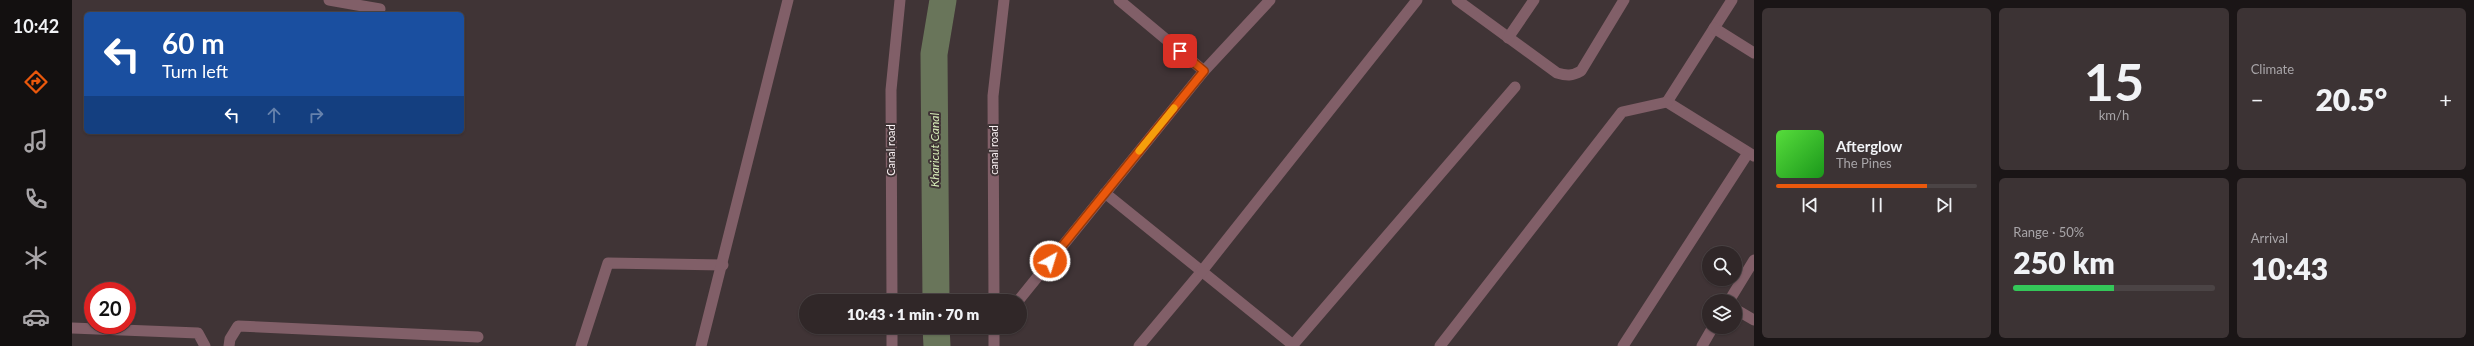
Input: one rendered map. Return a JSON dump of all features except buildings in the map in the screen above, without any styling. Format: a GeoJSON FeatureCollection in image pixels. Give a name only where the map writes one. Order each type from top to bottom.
{"type":"FeatureCollection","features":[{"type":"Feature","properties":{"kind":"street"},"geometry":{"type":"LineString","coordinates":[[329,0],[380,9]]}},
{"type":"Feature","properties":{"kind":"street"},"geometry":{"type":"LineString","coordinates":[[701,346],[723,265],[788,0]]}},
{"type":"Feature","properties":{"kind":"street","name":"Canal road"},"geometry":{"type":"LineString","coordinates":[[892,294],[891,90],[900,0]]}},
{"type":"Feature","properties":{"kind":"street","name":"canal road"},"geometry":{"type":"LineString","coordinates":[[994,294],[993,96],[1004,0]]}},
{"type":"Feature","properties":{"kind":"street"},"geometry":{"type":"LineString","coordinates":[[1119,0],[1204,71]]}},
{"type":"Feature","properties":{"kind":"street"},"geometry":{"type":"LineString","coordinates":[[1024,294],[1204,71],[1270,0]]}},
{"type":"Feature","properties":{"kind":"street"},"geometry":{"type":"LineString","coordinates":[[1139,346],[1202,271],[1417,0]]}},
{"type":"Feature","properties":{"kind":"street"},"geometry":{"type":"LineString","coordinates":[[1457,0],[1557,73],[1566,76],[1574,75],[1581,71],[1624,0]]}},
{"type":"Feature","properties":{"kind":"street"},"geometry":{"type":"LineString","coordinates":[[1508,38],[1534,0]]}},
{"type":"Feature","properties":{"kind":"street"},"geometry":{"type":"LineString","coordinates":[[1667,102],[1732,0]]}},
{"type":"Feature","properties":{"kind":"street"},"geometry":{"type":"LineString","coordinates":[[1714,28],[1754,53]]}},
{"type":"Feature","properties":{"kind":"street"},"geometry":{"type":"LineString","coordinates":[[1105,193],[1293,345],[1515,87]]}},
{"type":"Feature","properties":{"kind":"street"},"geometry":{"type":"LineString","coordinates":[[1440,346],[1622,112],[1667,102],[1751,155],[1623,346]]}},
{"type":"Feature","properties":{"kind":"street"},"geometry":{"type":"LineString","coordinates":[[1733,294],[1754,260]]}},
{"type":"Feature","properties":{"kind":"street"},"geometry":{"type":"LineString","coordinates":[[581,346],[608,263],[723,265]]}},
{"type":"Feature","properties":{"kind":"street"},"geometry":{"type":"LineString","coordinates":[[1742,313],[1754,320]]}},
{"type":"Feature","properties":{"kind":"street"},"geometry":{"type":"LineString","coordinates":[[229,346],[230,339],[238,326],[478,337]]}},
{"type":"Feature","properties":{"kind":"street"},"geometry":{"type":"LineString","coordinates":[[72,328],[198,333],[205,346]]}},
{"type":"Feature","properties":{"kind":"street"},"geometry":{"type":"LineString","coordinates":[[892,334],[892,346]]}},
{"type":"Feature","properties":{"kind":"street"},"geometry":{"type":"LineString","coordinates":[[994,346],[995,334]]}},
{"type":"Feature","properties":{"kind":"street"},"geometry":{"type":"LineString","coordinates":[[1704,345],[1710,334]]}},
{"type":"Feature","properties":{"kind":"waterway","name":"Kharicut Canal"},"geometry":{"type":"LineString","coordinates":[[936,294],[934,54],[943,0]]}},
{"type":"Feature","properties":{"kind":"waterway","name":"Kharicut Canal"},"geometry":{"type":"LineString","coordinates":[[936,334],[937,346]]}},
{"type":"Feature","properties":{"kind":"slow traffic"},"geometry":{"type":"LineString","coordinates":[[1139,151],[1174,108]]}},
{"type":"Feature","properties":{"kind":"route"},"geometry":{"type":"LineString","coordinates":[[1050,261],[1204,71],[1180,51]]}}]}
